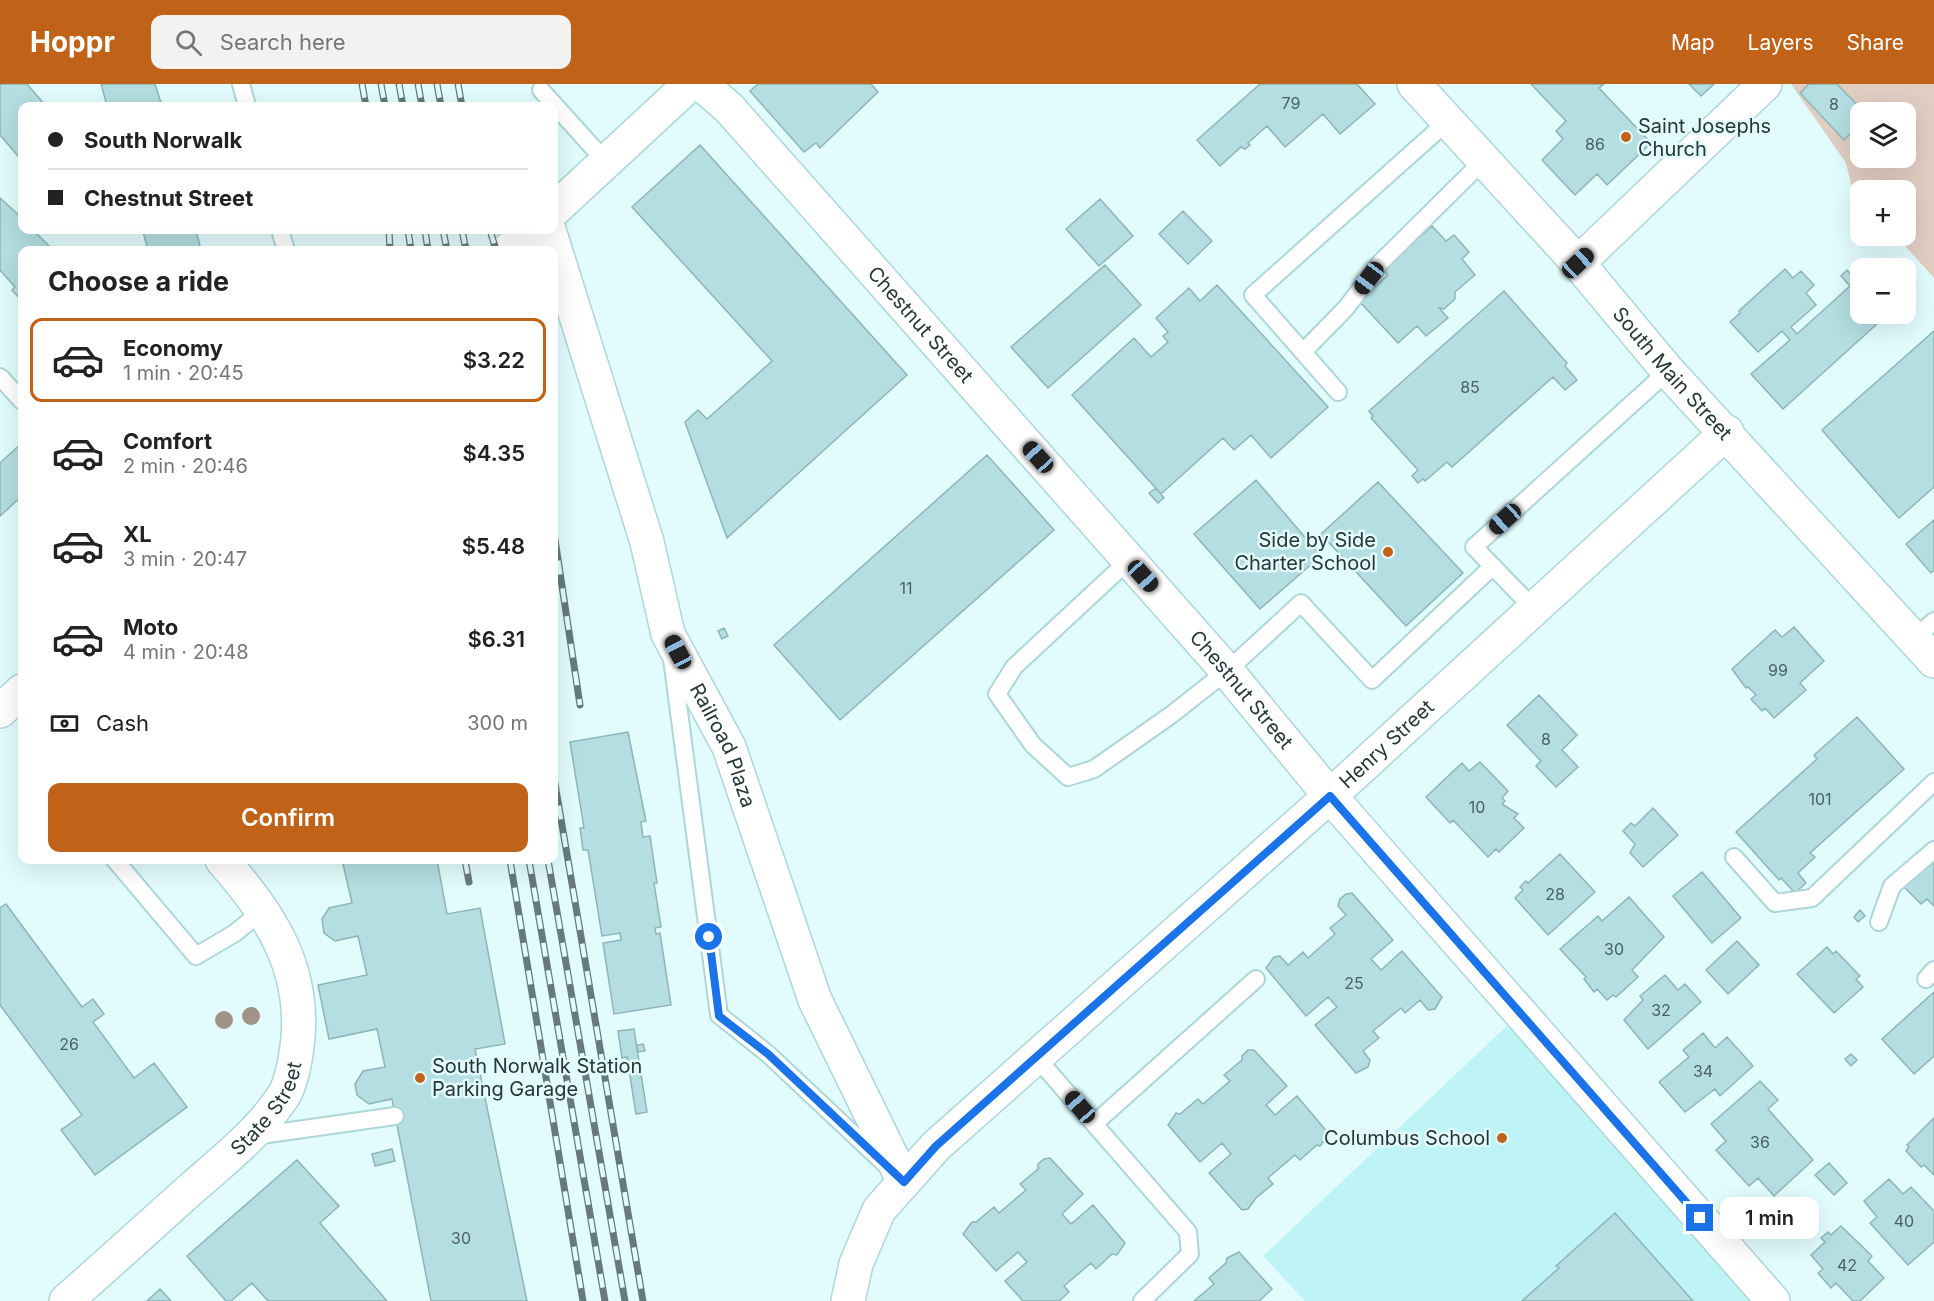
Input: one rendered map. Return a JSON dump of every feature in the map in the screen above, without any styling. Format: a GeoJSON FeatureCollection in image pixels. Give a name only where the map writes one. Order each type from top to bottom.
{"type":"FeatureCollection","features":[{"type":"Feature","properties":{"kind":"street"},"geometry":{"type":"LineString","coordinates":[[558,206],[690,84]]}},
{"type":"Feature","properties":{"kind":"street","name":"Chestnut Street"},"geometry":{"type":"LineString","coordinates":[[701,84],[729,108],[1227,671],[1330,796],[1773,1301]]}},
{"type":"Feature","properties":{"kind":"street","name":"South Main Street"},"geometry":{"type":"LineString","coordinates":[[1414,84],[1578,263],[1668,371],[1927,640]]}},
{"type":"Feature","properties":{"kind":"street"},"geometry":{"type":"LineString","coordinates":[[1578,263],[1765,84]]}},
{"type":"Feature","properties":{"kind":"street"},"geometry":{"type":"LineString","coordinates":[[513,246],[527,234]]}},
{"type":"Feature","properties":{"kind":"street","name":"Railroad Plaza"},"geometry":{"type":"LineString","coordinates":[[558,259],[647,542],[668,634],[729,747],[815,1000],[904,1182]]}},
{"type":"Feature","properties":{"kind":"street","name":"Henry Street"},"geometry":{"type":"LineString","coordinates":[[848,1301],[856,1263],[879,1210],[936,1146],[1330,796],[1727,432]]}},
{"type":"Feature","properties":{"kind":"street"},"geometry":{"type":"LineString","coordinates":[[0,711],[18,695]]}},
{"type":"Feature","properties":{"kind":"street","name":"State Street"},"geometry":{"type":"LineString","coordinates":[[66,1301],[250,1137],[285,1092],[294,1064],[299,1029],[299,997],[291,963],[262,911],[225,864]]}},
{"type":"Feature","properties":{"kind":"lane"},"geometry":{"type":"LineString","coordinates":[[241,84],[246,102]]}},
{"type":"Feature","properties":{"kind":"lane"},"geometry":{"type":"LineString","coordinates":[[541,90],[552,102]]}},
{"type":"Feature","properties":{"kind":"lane"},"geometry":{"type":"LineString","coordinates":[[558,109],[606,162]]}},
{"type":"Feature","properties":{"kind":"lane"},"geometry":{"type":"LineString","coordinates":[[1338,392],[1254,295],[1449,120]]}},
{"type":"Feature","properties":{"kind":"lane"},"geometry":{"type":"LineString","coordinates":[[1303,352],[1346,308],[1381,262],[1484,160]]}},
{"type":"Feature","properties":{"kind":"lane"},"geometry":{"type":"LineString","coordinates":[[1534,609],[1474,547],[1668,371]]}},
{"type":"Feature","properties":{"kind":"lane"},"geometry":{"type":"LineString","coordinates":[[0,377],[18,397]]}},
{"type":"Feature","properties":{"kind":"lane"},"geometry":{"type":"LineString","coordinates":[[1129,560],[1014,667],[997,694],[1033,745],[1068,777],[1094,769],[1172,715],[1227,671],[1301,603],[1372,680],[1492,566]]}},
{"type":"Feature","properties":{"kind":"lane"},"geometry":{"type":"LineString","coordinates":[[668,634],[719,1016],[768,1054],[904,1182]]}},
{"type":"Feature","properties":{"kind":"lane"},"geometry":{"type":"LineString","coordinates":[[1734,856],[1775,903],[1812,898],[1934,782]]}},
{"type":"Feature","properties":{"kind":"lane"},"geometry":{"type":"LineString","coordinates":[[1879,922],[1892,886],[1934,850]]}},
{"type":"Feature","properties":{"kind":"lane"},"geometry":{"type":"LineString","coordinates":[[118,864],[196,956],[235,933],[262,911]]}},
{"type":"Feature","properties":{"kind":"lane"},"geometry":{"type":"LineString","coordinates":[[1094,1124],[1256,979]]}},
{"type":"Feature","properties":{"kind":"lane"},"geometry":{"type":"LineString","coordinates":[[1036,1057],[1188,1232],[1190,1254],[1143,1301]]}},
{"type":"Feature","properties":{"kind":"lane"},"geometry":{"type":"LineString","coordinates":[[250,1137],[395,1116]]}},
{"type":"Feature","properties":{"kind":"shaded area"},"geometry":{"type":"Polygon","coordinates":[[[1791,84],[1934,84],[1934,278],[1905,246],[1916,246],[1916,180],[1850,180],[1846,163],[1791,84]]]}},
{"type":"Feature","properties":{"kind":"shaded area","name":"Columbus School"},"geometry":{"type":"Polygon","coordinates":[[[1512,1021],[1764,1301],[1305,1301],[1263,1256],[1512,1021]]]}},
{"type":"Feature","properties":{"kind":"building"},"geometry":{"type":"Polygon","coordinates":[[[0,84],[27,84],[43,102],[18,102],[18,156],[0,135],[0,84]]]}},
{"type":"Feature","properties":{"kind":"building"},"geometry":{"type":"Polygon","coordinates":[[[101,84],[155,84],[161,102],[106,102],[101,84]]]}},
{"type":"Feature","properties":{"kind":"building"},"geometry":{"type":"Polygon","coordinates":[[[758,84],[871,84],[878,92],[820,148],[816,143],[804,152],[750,91],[758,84]]]}},
{"type":"Feature","properties":{"kind":"building"},"geometry":{"type":"Polygon","coordinates":[[[1260,84],[1357,84],[1375,104],[1340,134],[1323,114],[1285,147],[1267,126],[1248,143],[1250,145],[1245,149],[1241,147],[1220,166],[1197,140],[1260,84]]]}},
{"type":"Feature","properties":{"kind":"building"},"geometry":{"type":"Polygon","coordinates":[[[1531,84],[1604,84],[1599,88],[1651,143],[1607,185],[1597,174],[1575,195],[1542,160],[1563,139],[1556,131],[1566,121],[1531,84]]]}},
{"type":"Feature","properties":{"kind":"building"},"geometry":{"type":"Polygon","coordinates":[[[1689,84],[1714,84],[1701,96],[1689,84]]]}},
{"type":"Feature","properties":{"kind":"building"},"geometry":{"type":"Polygon","coordinates":[[[1809,84],[1837,84],[1854,102],[1850,102],[1850,134],[1844,140],[1800,93],[1809,84]]]}},
{"type":"Feature","properties":{"kind":"building"},"geometry":{"type":"Polygon","coordinates":[[[700,145],[907,375],[727,538],[685,422],[698,410],[707,419],[772,361],[632,207],[700,145]]]}},
{"type":"Feature","properties":{"kind":"building"},"geometry":{"type":"Polygon","coordinates":[[[0,198],[18,214],[18,234],[37,234],[49,246],[18,246],[18,297],[12,290],[15,287],[0,270],[0,198]]]}},
{"type":"Feature","properties":{"kind":"building"},"geometry":{"type":"Polygon","coordinates":[[[1100,199],[1133,236],[1099,266],[1066,229],[1100,199]]]}},
{"type":"Feature","properties":{"kind":"building"},"geometry":{"type":"Polygon","coordinates":[[[1183,211],[1212,241],[1188,264],[1159,234],[1183,211]]]}},
{"type":"Feature","properties":{"kind":"building"},"geometry":{"type":"Polygon","coordinates":[[[1432,226],[1446,241],[1454,235],[1469,252],[1462,259],[1475,275],[1455,292],[1455,299],[1444,309],[1439,308],[1448,318],[1426,336],[1417,326],[1398,343],[1359,301],[1388,275],[1383,270],[1432,226]]]}},
{"type":"Feature","properties":{"kind":"building"},"geometry":{"type":"Polygon","coordinates":[[[144,234],[197,234],[200,246],[147,246],[144,234]]]}},
{"type":"Feature","properties":{"kind":"building"},"geometry":{"type":"Polygon","coordinates":[[[1105,265],[1141,305],[1048,388],[1011,347],[1105,265]]]}},
{"type":"Feature","properties":{"kind":"building"},"geometry":{"type":"Polygon","coordinates":[[[1785,269],[1793,278],[1801,271],[1814,285],[1806,293],[1816,305],[1791,327],[1797,334],[1850,286],[1850,324],[1877,324],[1783,409],[1751,374],[1790,340],[1782,331],[1758,352],[1730,322],[1740,313],[1739,311],[1785,269]]]}},
{"type":"Feature","properties":{"kind":"building"},"geometry":{"type":"Polygon","coordinates":[[[1847,270],[1850,273],[1850,286],[1841,276],[1847,270]]]}},
{"type":"Feature","properties":{"kind":"building"},"geometry":{"type":"Polygon","coordinates":[[[1217,285],[1328,407],[1271,458],[1251,435],[1234,450],[1223,438],[1161,494],[1072,395],[1134,338],[1151,357],[1168,342],[1163,336],[1168,332],[1156,318],[1189,288],[1200,301],[1217,285]]]}},
{"type":"Feature","properties":{"kind":"building"},"geometry":{"type":"Polygon","coordinates":[[[1504,291],[1567,363],[1565,366],[1577,380],[1565,390],[1553,377],[1452,467],[1447,462],[1425,481],[1423,479],[1418,483],[1412,476],[1418,470],[1371,418],[1373,416],[1369,411],[1504,291]]]}},
{"type":"Feature","properties":{"kind":"building"},"geometry":{"type":"Polygon","coordinates":[[[1934,331],[1934,487],[1899,518],[1822,430],[1934,331]]]}},
{"type":"Feature","properties":{"kind":"building"},"geometry":{"type":"Polygon","coordinates":[[[18,447],[18,500],[0,516],[0,463],[18,447]]]}},
{"type":"Feature","properties":{"kind":"building"},"geometry":{"type":"Polygon","coordinates":[[[987,455],[1054,530],[840,720],[774,645],[987,455]]]}},
{"type":"Feature","properties":{"kind":"building"},"geometry":{"type":"Polygon","coordinates":[[[1256,480],[1321,556],[1260,609],[1194,534],[1256,480]]]}},
{"type":"Feature","properties":{"kind":"building"},"geometry":{"type":"Polygon","coordinates":[[[1378,482],[1463,573],[1406,626],[1321,534],[1378,482]]]}},
{"type":"Feature","properties":{"kind":"building"},"geometry":{"type":"Polygon","coordinates":[[[1156,488],[1164,498],[1158,503],[1149,493],[1156,488]]]}},
{"type":"Feature","properties":{"kind":"building"},"geometry":{"type":"Polygon","coordinates":[[[1934,520],[1934,570],[1931,573],[1906,544],[1934,520]]]}},
{"type":"Feature","properties":{"kind":"building"},"geometry":{"type":"Polygon","coordinates":[[[1794,627],[1824,661],[1800,683],[1806,690],[1774,718],[1765,708],[1762,711],[1751,699],[1756,695],[1748,687],[1746,688],[1732,669],[1775,630],[1782,637],[1794,627]]]}},
{"type":"Feature","properties":{"kind":"building"},"geometry":{"type":"Polygon","coordinates":[[[724,628],[728,636],[722,639],[718,631],[724,628]]]}},
{"type":"Feature","properties":{"kind":"building"},"geometry":{"type":"Polygon","coordinates":[[[1539,695],[1577,735],[1562,750],[1578,767],[1556,787],[1536,766],[1541,761],[1507,725],[1539,695]]]}},
{"type":"Feature","properties":{"kind":"building"},"geometry":{"type":"Polygon","coordinates":[[[1857,717],[1904,769],[1810,853],[1815,857],[1798,873],[1806,883],[1795,893],[1781,878],[1779,880],[1736,832],[1817,759],[1814,755],[1857,717]]]}},
{"type":"Feature","properties":{"kind":"building"},"geometry":{"type":"Polygon","coordinates":[[[628,732],[646,821],[641,822],[643,837],[650,836],[661,927],[655,928],[656,934],[660,933],[671,1005],[614,1014],[603,943],[621,940],[620,933],[602,936],[588,850],[583,850],[580,828],[584,828],[570,742],[628,732]]]}},
{"type":"Feature","properties":{"kind":"building"},"geometry":{"type":"Polygon","coordinates":[[[1480,762],[1508,791],[1502,798],[1505,801],[1502,804],[1518,814],[1514,818],[1524,828],[1499,852],[1496,849],[1488,857],[1453,820],[1450,823],[1426,797],[1462,763],[1469,771],[1480,762]]]}},
{"type":"Feature","properties":{"kind":"building"},"geometry":{"type":"Polygon","coordinates":[[[1653,808],[1678,835],[1643,867],[1630,853],[1635,844],[1623,831],[1631,823],[1635,826],[1653,808]]]}},
{"type":"Feature","properties":{"kind":"building"},"geometry":{"type":"Polygon","coordinates":[[[1560,854],[1595,892],[1548,935],[1515,898],[1523,890],[1520,887],[1526,881],[1528,883],[1560,854]]]}},
{"type":"Feature","properties":{"kind":"building"},"geometry":{"type":"Polygon","coordinates":[[[1934,861],[1934,906],[1927,899],[1921,904],[1904,887],[1934,861]]]}},
{"type":"Feature","properties":{"kind":"building","name":"South Norwalk Station Parking Garage"},"geometry":{"type":"Polygon","coordinates":[[[343,864],[438,864],[447,914],[480,908],[505,1044],[475,1049],[527,1301],[431,1301],[392,1099],[369,1104],[357,1095],[355,1084],[363,1071],[385,1067],[377,1029],[329,1039],[318,985],[367,975],[358,936],[335,941],[324,933],[322,919],[329,908],[352,903],[343,864]]]}},
{"type":"Feature","properties":{"kind":"building"},"geometry":{"type":"Polygon","coordinates":[[[1702,872],[1741,918],[1712,943],[1673,896],[1702,872]]]}},
{"type":"Feature","properties":{"kind":"building"},"geometry":{"type":"Polygon","coordinates":[[[1352,893],[1393,940],[1371,959],[1381,970],[1402,951],[1442,997],[1435,1009],[1428,1010],[1420,1000],[1405,1013],[1401,1008],[1373,1031],[1379,1038],[1363,1051],[1370,1060],[1368,1067],[1356,1073],[1315,1025],[1337,1007],[1328,997],[1306,1016],[1266,968],[1274,957],[1280,956],[1288,965],[1303,952],[1308,958],[1335,934],[1330,928],[1346,915],[1338,906],[1340,899],[1352,893]]]}},
{"type":"Feature","properties":{"kind":"building"},"geometry":{"type":"Polygon","coordinates":[[[1629,897],[1664,937],[1632,970],[1638,977],[1616,997],[1613,995],[1607,1000],[1597,989],[1594,992],[1584,979],[1586,977],[1560,949],[1598,916],[1602,921],[1629,897]]]}},
{"type":"Feature","properties":{"kind":"building"},"geometry":{"type":"Polygon","coordinates":[[[6,904],[82,1007],[93,999],[104,1014],[93,1022],[134,1078],[154,1063],[187,1107],[95,1175],[61,1130],[82,1115],[0,1005],[0,908],[6,904]]]}},
{"type":"Feature","properties":{"kind":"building"},"geometry":{"type":"Polygon","coordinates":[[[1860,910],[1865,916],[1858,922],[1854,917],[1860,910]]]}},
{"type":"Feature","properties":{"kind":"building"},"geometry":{"type":"Polygon","coordinates":[[[1737,941],[1759,965],[1728,994],[1706,970],[1737,941]]]}},
{"type":"Feature","properties":{"kind":"building"},"geometry":{"type":"Polygon","coordinates":[[[1827,947],[1833,954],[1836,951],[1860,976],[1856,979],[1863,987],[1834,1013],[1797,974],[1827,947]]]}},
{"type":"Feature","properties":{"kind":"building"},"geometry":{"type":"Polygon","coordinates":[[[1665,975],[1678,990],[1685,984],[1701,1002],[1648,1049],[1624,1020],[1643,1000],[1640,996],[1665,975]]]}},
{"type":"Feature","properties":{"kind":"building"},"geometry":{"type":"Polygon","coordinates":[[[1934,992],[1934,1056],[1914,1074],[1882,1039],[1934,992]]]}},
{"type":"Feature","properties":{"kind":"building"},"geometry":{"type":"Polygon","coordinates":[[[634,1029],[647,1112],[636,1114],[627,1057],[622,1058],[618,1031],[634,1029]]]}},
{"type":"Feature","properties":{"kind":"building"},"geometry":{"type":"Polygon","coordinates":[[[1703,1033],[1715,1048],[1727,1037],[1753,1066],[1720,1096],[1715,1089],[1685,1112],[1659,1082],[1689,1057],[1683,1050],[1703,1033]]]}},
{"type":"Feature","properties":{"kind":"building"},"geometry":{"type":"Polygon","coordinates":[[[643,1044],[645,1051],[638,1052],[637,1045],[643,1044]]]}},
{"type":"Feature","properties":{"kind":"building"},"geometry":{"type":"Polygon","coordinates":[[[1248,1050],[1254,1050],[1287,1086],[1266,1105],[1275,1115],[1297,1096],[1329,1134],[1320,1146],[1317,1145],[1300,1160],[1295,1155],[1268,1178],[1273,1184],[1256,1198],[1248,1209],[1242,1210],[1209,1173],[1231,1154],[1222,1143],[1200,1162],[1168,1125],[1176,1113],[1180,1114],[1198,1099],[1203,1104],[1230,1081],[1224,1075],[1242,1060],[1242,1056],[1248,1050]]]}},
{"type":"Feature","properties":{"kind":"building"},"geometry":{"type":"Polygon","coordinates":[[[1851,1054],[1857,1060],[1851,1066],[1845,1059],[1851,1054]]]}},
{"type":"Feature","properties":{"kind":"building"},"geometry":{"type":"Polygon","coordinates":[[[1760,1081],[1778,1100],[1768,1109],[1813,1160],[1774,1196],[1758,1178],[1749,1186],[1716,1150],[1726,1141],[1711,1124],[1760,1081]]]}},
{"type":"Feature","properties":{"kind":"building"},"geometry":{"type":"Polygon","coordinates":[[[1934,1118],[1934,1175],[1924,1165],[1921,1167],[1906,1151],[1909,1147],[1907,1145],[1934,1118]]]}},
{"type":"Feature","properties":{"kind":"building"},"geometry":{"type":"Polygon","coordinates":[[[392,1149],[395,1161],[375,1166],[372,1154],[392,1149]]]}},
{"type":"Feature","properties":{"kind":"building"},"geometry":{"type":"Polygon","coordinates":[[[1050,1158],[1083,1194],[1062,1214],[1071,1224],[1093,1205],[1125,1243],[1117,1255],[1112,1254],[1096,1269],[1091,1263],[1064,1286],[1069,1292],[1059,1301],[1023,1301],[1005,1281],[1027,1262],[1018,1252],[996,1271],[963,1234],[972,1222],[976,1222],[994,1207],[999,1213],[1026,1190],[1020,1184],[1038,1169],[1038,1164],[1050,1158]]]}},
{"type":"Feature","properties":{"kind":"building"},"geometry":{"type":"Polygon","coordinates":[[[297,1160],[339,1206],[320,1223],[387,1301],[268,1301],[252,1283],[231,1301],[226,1301],[187,1256],[297,1160]]]}},
{"type":"Feature","properties":{"kind":"building"},"geometry":{"type":"Polygon","coordinates":[[[1829,1163],[1847,1183],[1834,1195],[1815,1175],[1829,1163]]]}},
{"type":"Feature","properties":{"kind":"building"},"geometry":{"type":"Polygon","coordinates":[[[1889,1179],[1903,1194],[1911,1187],[1934,1211],[1934,1242],[1908,1265],[1870,1223],[1877,1217],[1864,1201],[1889,1179]]]}},
{"type":"Feature","properties":{"kind":"building"},"geometry":{"type":"Polygon","coordinates":[[[1615,1213],[1693,1301],[1522,1301],[1559,1268],[1556,1266],[1615,1213]]]}},
{"type":"Feature","properties":{"kind":"building"},"geometry":{"type":"Polygon","coordinates":[[[1841,1226],[1872,1256],[1868,1261],[1884,1278],[1860,1301],[1853,1301],[1836,1283],[1831,1288],[1818,1273],[1823,1269],[1811,1255],[1825,1242],[1821,1238],[1828,1232],[1831,1235],[1841,1226]]]}},
{"type":"Feature","properties":{"kind":"building"},"geometry":{"type":"Polygon","coordinates":[[[1239,1252],[1272,1289],[1259,1301],[1194,1301],[1214,1284],[1209,1278],[1226,1263],[1227,1258],[1239,1252]]]}},
{"type":"Feature","properties":{"kind":"building"},"geometry":{"type":"Polygon","coordinates":[[[160,1289],[171,1301],[147,1301],[160,1289]]]}},
{"type":"Feature","properties":{"kind":"railway"},"geometry":{"type":"LineString","coordinates":[[362,84],[365,102]]}},
{"type":"Feature","properties":{"kind":"railway"},"geometry":{"type":"LineString","coordinates":[[381,84],[384,102]]}},
{"type":"Feature","properties":{"kind":"railway"},"geometry":{"type":"LineString","coordinates":[[399,84],[402,102]]}},
{"type":"Feature","properties":{"kind":"railway"},"geometry":{"type":"LineString","coordinates":[[418,84],[421,102]]}},
{"type":"Feature","properties":{"kind":"railway"},"geometry":{"type":"LineString","coordinates":[[437,84],[440,102]]}},
{"type":"Feature","properties":{"kind":"railway"},"geometry":{"type":"LineString","coordinates":[[458,84],[461,102]]}},
{"type":"Feature","properties":{"kind":"railway"},"geometry":{"type":"LineString","coordinates":[[389,234],[390,246]]}},
{"type":"Feature","properties":{"kind":"railway"},"geometry":{"type":"LineString","coordinates":[[409,234],[410,246]]}},
{"type":"Feature","properties":{"kind":"railway"},"geometry":{"type":"LineString","coordinates":[[426,234],[427,246]]}},
{"type":"Feature","properties":{"kind":"railway"},"geometry":{"type":"LineString","coordinates":[[444,234],[446,246]]}},
{"type":"Feature","properties":{"kind":"railway"},"geometry":{"type":"LineString","coordinates":[[463,234],[465,246]]}},
{"type":"Feature","properties":{"kind":"railway"},"geometry":{"type":"LineString","coordinates":[[491,234],[495,246]]}},
{"type":"Feature","properties":{"kind":"railway"},"geometry":{"type":"LineString","coordinates":[[558,559],[580,705]]}},
{"type":"Feature","properties":{"kind":"railway"},"geometry":{"type":"LineString","coordinates":[[558,802],[643,1301]]}},
{"type":"Feature","properties":{"kind":"railway"},"geometry":{"type":"LineString","coordinates":[[466,864],[469,882]]}},
{"type":"Feature","properties":{"kind":"railway"},"geometry":{"type":"LineString","coordinates":[[511,864],[583,1301]]}},
{"type":"Feature","properties":{"kind":"railway"},"geometry":{"type":"LineString","coordinates":[[530,864],[605,1301]]}},
{"type":"Feature","properties":{"kind":"railway"},"geometry":{"type":"LineString","coordinates":[[549,864],[625,1301]]}},
{"type":"Feature","properties":{"kind":"place","name":"Saint Josephs Church"},"geometry":{"type":"Point","coordinates":[1626,137]}},
{"type":"Feature","properties":{"kind":"place","name":"Side by Side Charter School"},"geometry":{"type":"Point","coordinates":[1388,552]}},
{"type":"Feature","properties":{"kind":"place","name":"South Norwalk Station Parking Garage"},"geometry":{"type":"Point","coordinates":[420,1078]}},
{"type":"Feature","properties":{"kind":"place","name":"Columbus School"},"geometry":{"type":"Point","coordinates":[1502,1138]}},
{"type":"Feature","properties":{"kind":"route"},"geometry":{"type":"LineString","coordinates":[[709,937],[719,1016],[768,1054],[904,1182],[936,1146],[1330,796],[1700,1218]]}}]}
